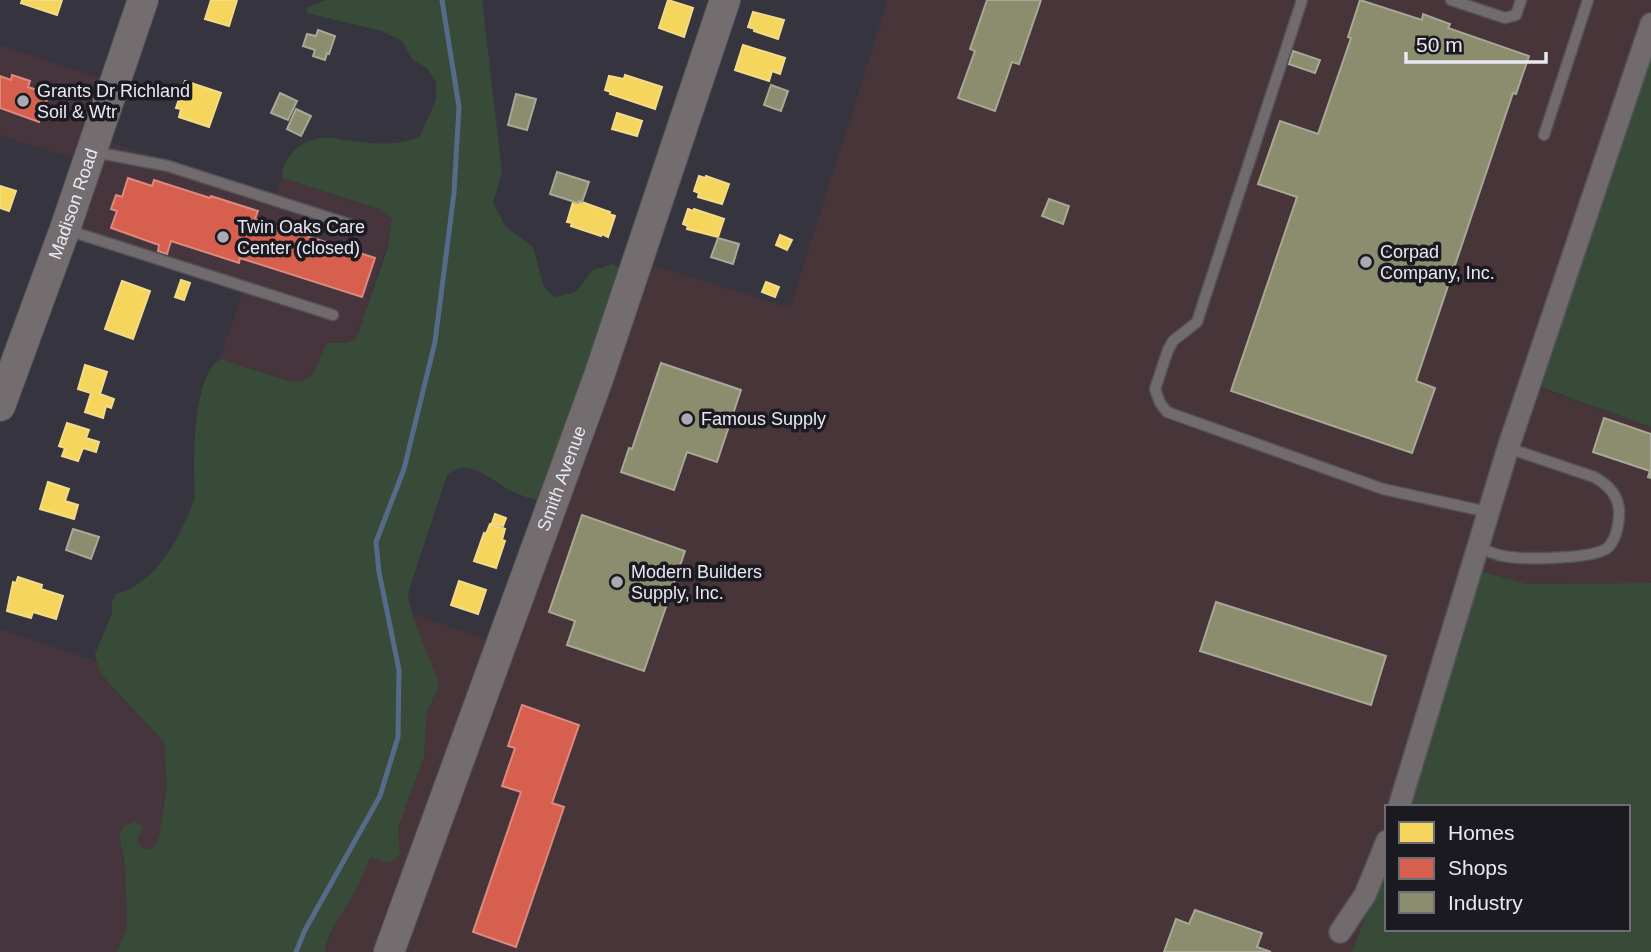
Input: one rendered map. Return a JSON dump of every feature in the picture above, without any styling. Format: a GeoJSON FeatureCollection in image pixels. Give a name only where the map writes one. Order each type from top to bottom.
{"type":"FeatureCollection","features":[{"type":"Feature","properties":{"kind":"street","name":"Madison Road"},"geometry":{"type":"LineString","coordinates":[[0,406],[65,229],[143,0]]}},
{"type":"Feature","properties":{"kind":"street","name":"Smith Avenue"},"geometry":{"type":"LineString","coordinates":[[389,952],[594,389],[725,0]]}},
{"type":"Feature","properties":{"kind":"street"},"geometry":{"type":"LineString","coordinates":[[1400,805],[1508,448],[1651,24]]}},
{"type":"Feature","properties":{"kind":"street"},"geometry":{"type":"LineString","coordinates":[[1340,932],[1365,895],[1385,846]]}},
{"type":"Feature","properties":{"kind":"lane"},"geometry":{"type":"LineString","coordinates":[[1302,0],[1197,322],[1173,341],[1168,350],[1156,389],[1160,402],[1167,412],[1383,489],[1488,512]]}},
{"type":"Feature","properties":{"kind":"lane"},"geometry":{"type":"LineString","coordinates":[[1451,0],[1505,18],[1516,15],[1521,0]]}},
{"type":"Feature","properties":{"kind":"lane"},"geometry":{"type":"LineString","coordinates":[[1544,135],[1588,0]]}},
{"type":"Feature","properties":{"kind":"lane"},"geometry":{"type":"LineString","coordinates":[[91,152],[168,166],[361,228]]}},
{"type":"Feature","properties":{"kind":"lane"},"geometry":{"type":"LineString","coordinates":[[65,229],[333,315]]}},
{"type":"Feature","properties":{"kind":"lane"},"geometry":{"type":"LineString","coordinates":[[1477,548],[1516,557],[1587,556],[1607,548],[1614,539],[1619,504],[1604,483],[1594,477],[1508,448]]}},
{"type":"Feature","properties":{"kind":"shaded area"},"geometry":{"type":"Polygon","coordinates":[[[888,0],[1651,0],[1651,47],[1538,387],[1651,427],[1651,583],[1527,584],[1480,571],[1410,805],[1385,805],[1385,867],[1352,952],[325,952],[336,920],[360,883],[364,868],[372,857],[400,855],[398,828],[424,757],[427,712],[439,685],[411,613],[492,641],[650,264],[790,308],[888,0]]]}},
{"type":"Feature","properties":{"kind":"shaded area"},"geometry":{"type":"Polygon","coordinates":[[[0,45],[105,80],[77,160],[0,135],[0,45]]]}},
{"type":"Feature","properties":{"kind":"shaded area"},"geometry":{"type":"Polygon","coordinates":[[[106,141],[276,195],[282,178],[380,209],[392,219],[391,233],[356,339],[346,343],[327,344],[317,370],[302,382],[291,382],[220,359],[243,292],[74,237],[106,141]]]}},
{"type":"Feature","properties":{"kind":"shaded area"},"geometry":{"type":"Polygon","coordinates":[[[0,629],[97,662],[107,681],[164,742],[167,786],[159,838],[152,849],[143,848],[137,841],[141,835],[119,834],[125,864],[127,927],[117,952],[0,952],[0,629]]]}},
{"type":"Feature","properties":{"kind":"green space"},"geometry":{"type":"Polygon","coordinates":[[[326,0],[482,0],[502,172],[493,203],[506,227],[533,247],[544,287],[555,297],[576,292],[593,270],[613,264],[623,270],[543,502],[516,493],[472,469],[455,470],[447,475],[408,593],[413,617],[439,685],[427,712],[424,757],[398,828],[400,855],[389,863],[371,857],[356,891],[331,932],[325,952],[117,952],[127,927],[125,864],[119,834],[124,826],[134,821],[143,827],[137,841],[143,848],[152,849],[159,838],[167,786],[164,742],[99,670],[95,654],[112,613],[112,602],[116,594],[130,589],[155,569],[166,556],[190,511],[195,497],[196,422],[204,383],[211,368],[220,359],[291,382],[300,381],[312,375],[327,343],[346,343],[356,339],[388,247],[392,219],[380,209],[282,178],[285,163],[300,146],[314,139],[330,138],[383,144],[411,140],[420,136],[436,100],[436,82],[428,69],[412,59],[402,41],[382,31],[306,13],[308,7],[326,0]]]}},
{"type":"Feature","properties":{"kind":"green space"},"geometry":{"type":"Polygon","coordinates":[[[1651,47],[1651,427],[1538,386],[1651,47]]]}},
{"type":"Feature","properties":{"kind":"green space"},"geometry":{"type":"Polygon","coordinates":[[[1480,571],[1527,584],[1651,583],[1651,952],[1352,952],[1385,867],[1385,931],[1630,931],[1630,805],[1410,805],[1480,571]]]}},
{"type":"Feature","properties":{"kind":"building: Homes"},"geometry":{"type":"Polygon","coordinates":[[[22,0],[62,0],[57,15],[21,3],[22,0]]]}},
{"type":"Feature","properties":{"kind":"building: Homes"},"geometry":{"type":"Polygon","coordinates":[[[211,0],[237,0],[229,26],[205,19],[211,0]]]}},
{"type":"Feature","properties":{"kind":"building: Homes"},"geometry":{"type":"Polygon","coordinates":[[[668,0],[693,8],[684,37],[659,28],[668,0]]]}},
{"type":"Feature","properties":{"kind":"building: Homes"},"geometry":{"type":"Polygon","coordinates":[[[753,12],[784,20],[778,39],[748,27],[753,12]]]}},
{"type":"Feature","properties":{"kind":"building: Homes"},"geometry":{"type":"Polygon","coordinates":[[[743,45],[785,58],[780,74],[772,71],[769,81],[735,70],[743,45]]]}},
{"type":"Feature","properties":{"kind":"building: Homes"},"geometry":{"type":"Polygon","coordinates":[[[625,75],[662,87],[655,109],[605,90],[609,76],[624,79],[625,75]]]}},
{"type":"Feature","properties":{"kind":"building: Homes"},"geometry":{"type":"Polygon","coordinates":[[[185,81],[221,93],[209,127],[179,117],[181,109],[176,108],[185,81]]]}},
{"type":"Feature","properties":{"kind":"building: Homes"},"geometry":{"type":"Polygon","coordinates":[[[617,113],[642,121],[637,136],[612,129],[617,113]]]}},
{"type":"Feature","properties":{"kind":"building: Homes"},"geometry":{"type":"Polygon","coordinates":[[[699,176],[729,184],[722,204],[698,197],[699,193],[694,191],[699,176]]]}},
{"type":"Feature","properties":{"kind":"building: Homes"},"geometry":{"type":"Polygon","coordinates":[[[0,186],[16,191],[9,211],[0,208],[0,186]]]}},
{"type":"Feature","properties":{"kind":"building: Homes"},"geometry":{"type":"Polygon","coordinates":[[[579,201],[615,216],[608,237],[571,226],[572,223],[567,222],[573,202],[579,201]]]}},
{"type":"Feature","properties":{"kind":"building: Homes"},"geometry":{"type":"Polygon","coordinates":[[[688,209],[724,219],[718,237],[687,229],[688,226],[683,224],[688,209]]]}},
{"type":"Feature","properties":{"kind":"building: Homes"},"geometry":{"type":"Polygon","coordinates":[[[780,235],[792,240],[787,250],[776,245],[780,235]]]}},
{"type":"Feature","properties":{"kind":"building: Homes"},"geometry":{"type":"Polygon","coordinates":[[[181,280],[190,283],[184,300],[175,297],[181,280]]]}},
{"type":"Feature","properties":{"kind":"building: Homes"},"geometry":{"type":"Polygon","coordinates":[[[122,281],[150,291],[133,339],[105,329],[122,281]]]}},
{"type":"Feature","properties":{"kind":"building: Homes"},"geometry":{"type":"Polygon","coordinates":[[[766,282],[779,287],[775,297],[762,292],[766,282]]]}},
{"type":"Feature","properties":{"kind":"building: Homes"},"geometry":{"type":"Polygon","coordinates":[[[85,365],[107,372],[100,394],[114,399],[111,408],[106,406],[103,418],[85,412],[91,393],[78,389],[85,365]]]}},
{"type":"Feature","properties":{"kind":"building: Homes"},"geometry":{"type":"Polygon","coordinates":[[[67,423],[89,430],[86,438],[99,442],[96,452],[83,448],[78,461],[62,456],[65,448],[59,446],[67,423]]]}},
{"type":"Feature","properties":{"kind":"building: Homes"},"geometry":{"type":"Polygon","coordinates":[[[48,482],[69,489],[65,501],[78,505],[74,519],[40,509],[48,482]]]}},
{"type":"Feature","properties":{"kind":"building: Homes"},"geometry":{"type":"Polygon","coordinates":[[[495,514],[506,518],[503,526],[492,523],[495,514]]]}},
{"type":"Feature","properties":{"kind":"building: Homes"},"geometry":{"type":"Polygon","coordinates":[[[490,524],[505,529],[502,540],[505,541],[496,568],[474,561],[490,524]]]}},
{"type":"Feature","properties":{"kind":"building: Homes"},"geometry":{"type":"Polygon","coordinates":[[[18,577],[42,585],[41,589],[63,596],[56,619],[33,612],[31,618],[7,611],[13,582],[16,583],[18,577]]]}},
{"type":"Feature","properties":{"kind":"building: Homes"},"geometry":{"type":"Polygon","coordinates":[[[459,581],[486,590],[478,614],[451,605],[459,581]]]}},
{"type":"Feature","properties":{"kind":"building: Shops","name":"Grants Dr Richland Soil & Wtr"},"geometry":{"type":"Polygon","coordinates":[[[12,75],[30,81],[28,87],[49,94],[39,122],[0,108],[0,76],[11,80],[12,75]]]}},
{"type":"Feature","properties":{"kind":"building: Shops","name":"Twin Oaks Care Center (closed)"},"geometry":{"type":"Polygon","coordinates":[[[128,178],[152,186],[154,180],[258,211],[255,219],[375,258],[362,297],[240,258],[239,263],[171,241],[167,254],[158,251],[159,245],[111,228],[117,211],[111,209],[116,195],[122,197],[128,178]]]}},
{"type":"Feature","properties":{"kind":"building: Shops"},"geometry":{"type":"Polygon","coordinates":[[[522,705],[579,725],[552,803],[564,807],[516,947],[473,932],[521,792],[502,786],[515,748],[508,746],[522,705]]]}},
{"type":"Feature","properties":{"kind":"building: Industry"},"geometry":{"type":"Polygon","coordinates":[[[987,0],[1041,0],[1019,64],[1012,62],[995,111],[958,98],[975,51],[970,49],[987,0]]]}},
{"type":"Feature","properties":{"kind":"building: Industry","name":"Corpad Company, Inc."},"geometry":{"type":"Polygon","coordinates":[[[1360,0],[1422,20],[1423,14],[1450,24],[1448,28],[1529,56],[1516,94],[1513,93],[1416,381],[1435,388],[1412,453],[1231,391],[1297,197],[1258,184],[1280,121],[1318,134],[1351,38],[1348,37],[1360,0]]]}},
{"type":"Feature","properties":{"kind":"building: Industry"},"geometry":{"type":"Polygon","coordinates":[[[318,30],[335,36],[325,60],[313,56],[315,50],[303,46],[307,34],[316,36],[318,30]]]}},
{"type":"Feature","properties":{"kind":"building: Industry"},"geometry":{"type":"Polygon","coordinates":[[[1293,51],[1320,60],[1315,73],[1289,64],[1293,51]]]}},
{"type":"Feature","properties":{"kind":"building: Industry"},"geometry":{"type":"Polygon","coordinates":[[[771,85],[788,91],[781,111],[764,105],[771,85]]]}},
{"type":"Feature","properties":{"kind":"building: Industry"},"geometry":{"type":"Polygon","coordinates":[[[280,93],[297,101],[288,120],[271,113],[280,93]]]}},
{"type":"Feature","properties":{"kind":"building: Industry"},"geometry":{"type":"Polygon","coordinates":[[[516,94],[536,99],[527,130],[508,125],[516,94]]]}},
{"type":"Feature","properties":{"kind":"building: Industry"},"geometry":{"type":"Polygon","coordinates":[[[296,109],[311,116],[301,136],[287,129],[296,109]]]}},
{"type":"Feature","properties":{"kind":"building: Industry"},"geometry":{"type":"Polygon","coordinates":[[[557,172],[589,182],[582,202],[550,194],[557,172]]]}},
{"type":"Feature","properties":{"kind":"building: Industry"},"geometry":{"type":"Polygon","coordinates":[[[1049,199],[1069,206],[1063,224],[1042,216],[1049,199]]]}},
{"type":"Feature","properties":{"kind":"building: Industry"},"geometry":{"type":"Polygon","coordinates":[[[718,238],[739,244],[733,264],[711,257],[718,238]]]}},
{"type":"Feature","properties":{"kind":"building: Industry","name":"Famous Supply"},"geometry":{"type":"Polygon","coordinates":[[[661,363],[741,390],[717,462],[687,452],[674,490],[621,472],[629,448],[632,449],[661,363]]]}},
{"type":"Feature","properties":{"kind":"building: Industry"},"geometry":{"type":"Polygon","coordinates":[[[1604,418],[1651,434],[1651,478],[1648,477],[1650,471],[1593,452],[1604,418]]]}},
{"type":"Feature","properties":{"kind":"building: Industry","name":"Modern Builders Supply, Inc."},"geometry":{"type":"Polygon","coordinates":[[[582,515],[685,551],[644,671],[567,645],[575,621],[549,612],[582,515]]]}},
{"type":"Feature","properties":{"kind":"building: Industry"},"geometry":{"type":"Polygon","coordinates":[[[73,529],[99,537],[91,559],[66,550],[73,529]]]}},
{"type":"Feature","properties":{"kind":"building: Industry"},"geometry":{"type":"Polygon","coordinates":[[[1216,602],[1386,656],[1371,705],[1200,651],[1216,602]]]}},
{"type":"Feature","properties":{"kind":"building: Industry"},"geometry":{"type":"Polygon","coordinates":[[[1195,910],[1262,933],[1257,947],[1271,952],[1164,952],[1176,919],[1189,924],[1195,910]]]}},
{"type":"Feature","properties":{"kind":"waterway"},"geometry":{"type":"LineString","coordinates":[[296,952],[305,930],[380,796],[398,737],[399,670],[379,572],[376,542],[404,469],[435,342],[454,193],[459,107],[442,0]]}},
{"type":"Feature","properties":{"kind":"place","name":"Grants Dr Richland Soil & Wtr"},"geometry":{"type":"Point","coordinates":[23,101]}},
{"type":"Feature","properties":{"kind":"place","name":"Twin Oaks Care Center (closed)"},"geometry":{"type":"Point","coordinates":[223,237]}},
{"type":"Feature","properties":{"kind":"place","name":"Corpad Company, Inc."},"geometry":{"type":"Point","coordinates":[1366,262]}},
{"type":"Feature","properties":{"kind":"place","name":"Famous Supply"},"geometry":{"type":"Point","coordinates":[687,419]}},
{"type":"Feature","properties":{"kind":"place","name":"Modern Builders Supply, Inc."},"geometry":{"type":"Point","coordinates":[617,582]}}]}
